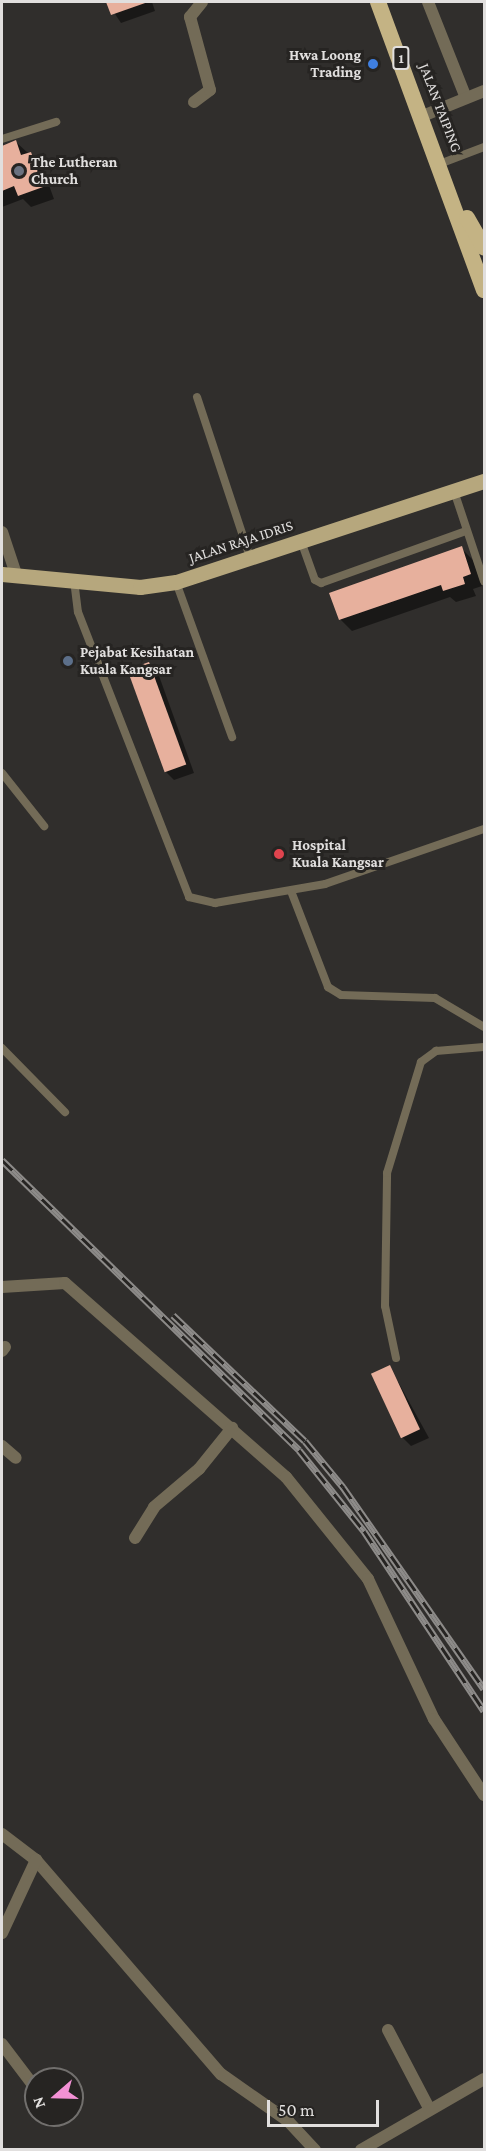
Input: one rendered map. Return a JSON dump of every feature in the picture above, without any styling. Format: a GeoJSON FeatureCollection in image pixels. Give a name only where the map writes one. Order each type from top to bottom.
{"type":"FeatureCollection","features":[{"type":"Feature","properties":{"kind":"highway","name":"JALAN TAIPING"},"geometry":{"type":"LineString","coordinates":[[378,2],[442,163],[484,290]]}},
{"type":"Feature","properties":{"kind":"highway","name":"JALAN TAIPING"},"geometry":{"type":"LineString","coordinates":[[453,194],[484,248]]}},
{"type":"Feature","properties":{"kind":"main road","name":"JALAN RAJA IDRIS"},"geometry":{"type":"LineString","coordinates":[[9,574],[140,587],[176,582],[484,481]]}},
{"type":"Feature","properties":{"kind":"street"},"geometry":{"type":"LineString","coordinates":[[194,102],[208,97],[210,90],[190,17],[201,2]]}},
{"type":"Feature","properties":{"kind":"street"},"geometry":{"type":"LineString","coordinates":[[428,2],[466,98]]}},
{"type":"Feature","properties":{"kind":"street"},"geometry":{"type":"LineString","coordinates":[[424,115],[484,91]]}},
{"type":"Feature","properties":{"kind":"street"},"geometry":{"type":"LineString","coordinates":[[2,532],[9,574]]}},
{"type":"Feature","properties":{"kind":"street"},"geometry":{"type":"LineString","coordinates":[[2,1287],[65,1283],[232,1428],[300,1492],[368,1579],[434,1719],[484,1795]]}},
{"type":"Feature","properties":{"kind":"street"},"geometry":{"type":"LineString","coordinates":[[135,1538],[154,1508],[199,1469],[232,1428]]}},
{"type":"Feature","properties":{"kind":"street"},"geometry":{"type":"LineString","coordinates":[[2,1446],[16,1458]]}},
{"type":"Feature","properties":{"kind":"street"},"geometry":{"type":"LineString","coordinates":[[2,1834],[36,1860],[221,2074],[288,2121],[315,2150]]}},
{"type":"Feature","properties":{"kind":"street"},"geometry":{"type":"LineString","coordinates":[[2,1933],[36,1860]]}},
{"type":"Feature","properties":{"kind":"street"},"geometry":{"type":"LineString","coordinates":[[388,2030],[430,2110]]}},
{"type":"Feature","properties":{"kind":"street"},"geometry":{"type":"LineString","coordinates":[[2,2044],[24,2073]]}},
{"type":"Feature","properties":{"kind":"street"},"geometry":{"type":"LineString","coordinates":[[362,2150],[484,2079]]}},
{"type":"Feature","properties":{"kind":"lane"},"geometry":{"type":"LineString","coordinates":[[2,139],[56,122]]}},
{"type":"Feature","properties":{"kind":"lane"},"geometry":{"type":"LineString","coordinates":[[442,163],[484,147]]}},
{"type":"Feature","properties":{"kind":"lane"},"geometry":{"type":"LineString","coordinates":[[197,397],[250,557]]}},
{"type":"Feature","properties":{"kind":"lane"},"geometry":{"type":"LineString","coordinates":[[454,491],[484,581]]}},
{"type":"Feature","properties":{"kind":"lane"},"geometry":{"type":"LineString","coordinates":[[301,541],[315,580],[321,582],[466,531]]}},
{"type":"Feature","properties":{"kind":"lane"},"geometry":{"type":"LineString","coordinates":[[74,580],[89,641],[189,897],[215,903],[325,884],[484,829]]}},
{"type":"Feature","properties":{"kind":"lane"},"geometry":{"type":"LineString","coordinates":[[176,582],[232,737]]}},
{"type":"Feature","properties":{"kind":"lane"},"geometry":{"type":"LineString","coordinates":[[2,773],[44,826]]}},
{"type":"Feature","properties":{"kind":"lane"},"geometry":{"type":"LineString","coordinates":[[291,891],[328,987],[341,994],[435,998],[484,1027]]}},
{"type":"Feature","properties":{"kind":"lane"},"geometry":{"type":"LineString","coordinates":[[396,1358],[385,1306],[387,1173],[421,1062],[436,1051],[484,1047]]}},
{"type":"Feature","properties":{"kind":"lane"},"geometry":{"type":"LineString","coordinates":[[2,1048],[65,1112]]}},
{"type":"Feature","properties":{"kind":"building"},"geometry":{"type":"Polygon","coordinates":[[[106,2],[148,2],[111,15],[106,2]]]}},
{"type":"Feature","properties":{"kind":"building","name":"The Lutheran Church"},"geometry":{"type":"Polygon","coordinates":[[[16,140],[21,155],[31,152],[43,187],[18,196],[14,186],[2,191],[2,146],[16,140]]]}},
{"type":"Feature","properties":{"kind":"building"},"geometry":{"type":"Polygon","coordinates":[[[462,546],[471,574],[463,577],[465,584],[443,591],[441,585],[339,620],[329,593],[462,546]]]}},
{"type":"Feature","properties":{"kind":"building"},"geometry":{"type":"Polygon","coordinates":[[[149,662],[186,764],[165,772],[127,670],[149,662]]]}},
{"type":"Feature","properties":{"kind":"building"},"geometry":{"type":"Polygon","coordinates":[[[390,1365],[420,1429],[401,1438],[371,1374],[390,1365]]]}},
{"type":"Feature","properties":{"kind":"railway"},"geometry":{"type":"LineString","coordinates":[[2,1160],[299,1450],[364,1531],[484,1711]]}},
{"type":"Feature","properties":{"kind":"railway"},"geometry":{"type":"LineString","coordinates":[[173,1315],[305,1441],[343,1487],[484,1689]]}},
{"type":"Feature","properties":{"kind":"place","name":"Hwa Loong Trading"},"geometry":{"type":"Point","coordinates":[373,64]}},
{"type":"Feature","properties":{"kind":"place","name":"The Lutheran Church"},"geometry":{"type":"Point","coordinates":[19,171]}},
{"type":"Feature","properties":{"kind":"place","name":"Pejabat Kesihatan Kuala Kangsar"},"geometry":{"type":"Point","coordinates":[68,661]}},
{"type":"Feature","properties":{"kind":"place","name":"Hospital Kuala Kangsar"},"geometry":{"type":"Point","coordinates":[279,854]}}]}
